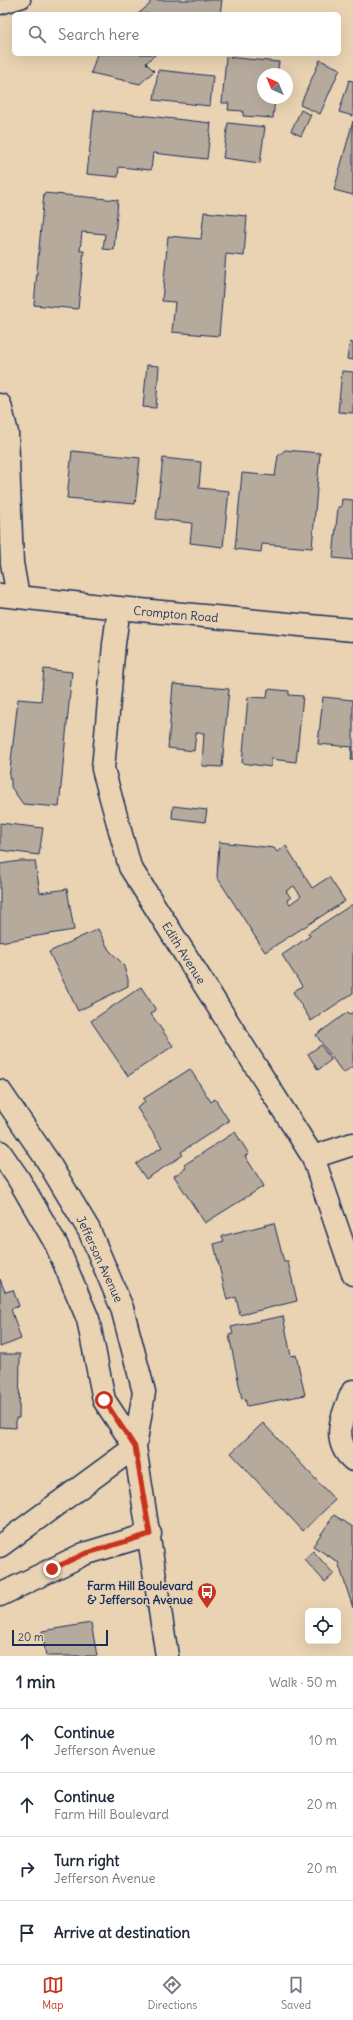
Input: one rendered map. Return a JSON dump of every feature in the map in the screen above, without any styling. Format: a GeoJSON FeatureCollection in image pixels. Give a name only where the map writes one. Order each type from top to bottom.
{"type":"FeatureCollection","features":[{"type":"Feature","properties":{"kind":"street"},"geometry":{"type":"LineString","coordinates":[[0,405],[7,433],[12,563],[9,596]]}},
{"type":"Feature","properties":{"kind":"street","name":"Crompton Road"},"geometry":{"type":"LineString","coordinates":[[9,596],[353,630]]}},
{"type":"Feature","properties":{"kind":"street","name":"Edith Avenue"},"geometry":{"type":"LineString","coordinates":[[119,608],[114,644],[103,769],[130,867],[313,1156],[353,1274]]}},
{"type":"Feature","properties":{"kind":"street","name":"Jefferson Avenue"},"geometry":{"type":"LineString","coordinates":[[0,1091],[47,1160],[89,1230],[122,1308],[144,1392],[135,1447]]}},
{"type":"Feature","properties":{"kind":"street"},"geometry":{"type":"LineString","coordinates":[[313,1156],[353,1144]]}},
{"type":"Feature","properties":{"kind":"street"},"geometry":{"type":"LineString","coordinates":[[0,1152],[18,1178],[56,1244],[88,1319],[104,1400],[135,1447],[150,1534],[167,1656]]}},
{"type":"Feature","properties":{"kind":"street"},"geometry":{"type":"LineString","coordinates":[[353,1390],[342,1416],[339,1430],[342,1444],[353,1460]]}},
{"type":"Feature","properties":{"kind":"street"},"geometry":{"type":"LineString","coordinates":[[0,1546],[135,1447]]}},
{"type":"Feature","properties":{"kind":"street"},"geometry":{"type":"LineString","coordinates":[[0,1595],[84,1554],[150,1534]]}},
{"type":"Feature","properties":{"kind":"lane"},"geometry":{"type":"LineString","coordinates":[[0,7],[23,0]]}},
{"type":"Feature","properties":{"kind":"building"},"geometry":{"type":"Polygon","coordinates":[[[150,0],[222,0],[220,12],[140,12],[150,4],[150,0]]]}},
{"type":"Feature","properties":{"kind":"building"},"geometry":{"type":"Polygon","coordinates":[[[96,56],[154,56],[146,63],[154,71],[140,84],[91,73],[96,56]]]}},
{"type":"Feature","properties":{"kind":"building"},"geometry":{"type":"Polygon","coordinates":[[[226,57],[279,62],[278,68],[257,68],[257,104],[274,104],[273,118],[243,116],[243,111],[228,110],[229,103],[222,103],[226,57]]]}},
{"type":"Feature","properties":{"kind":"building"},"geometry":{"type":"Polygon","coordinates":[[[320,60],[340,69],[320,114],[300,105],[320,60]]]}},
{"type":"Feature","properties":{"kind":"building"},"geometry":{"type":"Polygon","coordinates":[[[158,70],[213,76],[210,106],[154,100],[158,70]]]}},
{"type":"Feature","properties":{"kind":"building"},"geometry":{"type":"Polygon","coordinates":[[[349,80],[353,81],[353,116],[339,112],[349,80]]]}},
{"type":"Feature","properties":{"kind":"building"},"geometry":{"type":"Polygon","coordinates":[[[94,110],[211,123],[207,159],[153,153],[151,170],[119,167],[118,177],[87,174],[94,110]]]}},
{"type":"Feature","properties":{"kind":"building"},"geometry":{"type":"Polygon","coordinates":[[[301,110],[311,115],[301,136],[291,131],[301,110]]]}},
{"type":"Feature","properties":{"kind":"building"},"geometry":{"type":"Polygon","coordinates":[[[353,121],[353,195],[334,190],[353,121]]]}},
{"type":"Feature","properties":{"kind":"building"},"geometry":{"type":"Polygon","coordinates":[[[228,123],[265,127],[260,163],[223,158],[228,123]]]}},
{"type":"Feature","properties":{"kind":"building"},"geometry":{"type":"Polygon","coordinates":[[[44,193],[118,200],[114,250],[103,249],[105,234],[82,232],[80,251],[84,251],[78,309],[34,305],[44,193]]]}},
{"type":"Feature","properties":{"kind":"building"},"geometry":{"type":"Polygon","coordinates":[[[204,212],[247,216],[244,256],[226,254],[219,336],[172,332],[175,302],[162,301],[168,236],[201,239],[204,212]]]}},
{"type":"Feature","properties":{"kind":"building"},"geometry":{"type":"Polygon","coordinates":[[[350,342],[353,343],[353,360],[347,359],[350,342]]]}},
{"type":"Feature","properties":{"kind":"building"},"geometry":{"type":"Polygon","coordinates":[[[147,365],[159,366],[156,408],[143,407],[147,365]]]}},
{"type":"Feature","properties":{"kind":"building"},"geometry":{"type":"Polygon","coordinates":[[[342,371],[353,372],[353,413],[338,412],[342,371]]]}},
{"type":"Feature","properties":{"kind":"building"},"geometry":{"type":"Polygon","coordinates":[[[285,450],[320,453],[312,548],[262,544],[261,552],[235,549],[242,473],[275,476],[278,456],[285,450]]]}},
{"type":"Feature","properties":{"kind":"building"},"geometry":{"type":"Polygon","coordinates":[[[72,451],[140,458],[135,504],[67,498],[72,451]]]}},
{"type":"Feature","properties":{"kind":"building"},"geometry":{"type":"Polygon","coordinates":[[[163,458],[201,462],[199,488],[229,491],[223,547],[190,543],[192,523],[156,519],[163,458]]]}},
{"type":"Feature","properties":{"kind":"building"},"geometry":{"type":"Polygon","coordinates":[[[342,499],[353,500],[353,560],[333,558],[338,507],[341,507],[342,499]]]}},
{"type":"Feature","properties":{"kind":"building"},"geometry":{"type":"Polygon","coordinates":[[[44,669],[72,672],[59,807],[23,804],[11,787],[11,779],[9,779],[18,699],[41,701],[44,669]]]}},
{"type":"Feature","properties":{"kind":"building"},"geometry":{"type":"Polygon","coordinates":[[[173,684],[229,689],[222,767],[202,766],[204,733],[196,733],[194,751],[168,748],[173,684]]]}},
{"type":"Feature","properties":{"kind":"building"},"geometry":{"type":"Polygon","coordinates":[[[268,689],[289,691],[289,695],[303,696],[296,762],[271,759],[271,767],[242,763],[248,697],[267,698],[268,689]]]}},
{"type":"Feature","properties":{"kind":"building"},"geometry":{"type":"Polygon","coordinates":[[[323,697],[353,700],[353,760],[351,760],[352,747],[318,744],[323,697]]]}},
{"type":"Feature","properties":{"kind":"building"},"geometry":{"type":"Polygon","coordinates":[[[173,806],[207,810],[205,822],[172,818],[173,806]]]}},
{"type":"Feature","properties":{"kind":"building"},"geometry":{"type":"Polygon","coordinates":[[[0,823],[43,828],[39,855],[0,850],[0,823]]]}},
{"type":"Feature","properties":{"kind":"building"},"geometry":{"type":"Polygon","coordinates":[[[219,842],[274,848],[277,852],[286,846],[312,888],[329,877],[345,901],[265,952],[217,877],[219,842]],[[294,886],[286,891],[291,898],[287,900],[290,904],[301,896],[294,886]]]}},
{"type":"Feature","properties":{"kind":"building"},"geometry":{"type":"Polygon","coordinates":[[[20,861],[35,861],[40,893],[67,889],[74,930],[0,942],[0,864],[20,861]]]}},
{"type":"Feature","properties":{"kind":"building"},"geometry":{"type":"Polygon","coordinates":[[[353,904],[353,993],[311,1021],[293,992],[302,986],[282,955],[310,936],[308,933],[353,904]]]}},
{"type":"Feature","properties":{"kind":"building"},"geometry":{"type":"Polygon","coordinates":[[[98,929],[109,950],[123,964],[128,979],[128,986],[78,1011],[49,952],[98,929]]]}},
{"type":"Feature","properties":{"kind":"building"},"geometry":{"type":"Polygon","coordinates":[[[141,987],[156,1010],[151,1014],[173,1046],[128,1076],[91,1021],[141,987]]]}},
{"type":"Feature","properties":{"kind":"building"},"geometry":{"type":"Polygon","coordinates":[[[348,1012],[350,1014],[353,1012],[353,1066],[343,1073],[316,1035],[348,1012]]]}},
{"type":"Feature","properties":{"kind":"building"},"geometry":{"type":"Polygon","coordinates":[[[321,1045],[331,1060],[318,1070],[308,1054],[321,1045]]]}},
{"type":"Feature","properties":{"kind":"building"},"geometry":{"type":"Polygon","coordinates":[[[190,1069],[211,1102],[215,1099],[229,1121],[181,1152],[183,1155],[146,1179],[136,1164],[162,1147],[137,1108],[145,1102],[143,1099],[190,1069]]]}},
{"type":"Feature","properties":{"kind":"building"},"geometry":{"type":"Polygon","coordinates":[[[235,1132],[249,1154],[245,1156],[264,1186],[205,1223],[174,1176],[186,1168],[184,1165],[235,1132]]]}},
{"type":"Feature","properties":{"kind":"building"},"geometry":{"type":"Polygon","coordinates":[[[274,1223],[284,1262],[288,1262],[297,1301],[240,1315],[236,1297],[227,1300],[214,1244],[224,1241],[222,1236],[274,1223]]]}},
{"type":"Feature","properties":{"kind":"building"},"geometry":{"type":"Polygon","coordinates":[[[0,1279],[5,1292],[13,1290],[19,1306],[11,1309],[21,1339],[0,1347],[0,1279]]]}},
{"type":"Feature","properties":{"kind":"building"},"geometry":{"type":"Polygon","coordinates":[[[283,1316],[291,1356],[296,1355],[305,1395],[247,1406],[245,1398],[242,1399],[229,1335],[233,1334],[231,1327],[283,1316]]]}},
{"type":"Feature","properties":{"kind":"building"},"geometry":{"type":"Polygon","coordinates":[[[0,1354],[20,1354],[19,1418],[16,1418],[16,1428],[0,1427],[0,1354]]]}},
{"type":"Feature","properties":{"kind":"building"},"geometry":{"type":"Polygon","coordinates":[[[263,1423],[335,1500],[303,1531],[231,1453],[263,1423]]]}},
{"type":"Feature","properties":{"kind":"building"},"geometry":{"type":"Polygon","coordinates":[[[334,1515],[353,1527],[353,1608],[338,1562],[313,1546],[334,1515]]]}},
{"type":"Feature","properties":{"kind":"building"},"geometry":{"type":"Polygon","coordinates":[[[313,1551],[334,1574],[325,1582],[304,1559],[313,1551]]]}},
{"type":"Feature","properties":{"kind":"building"},"geometry":{"type":"Polygon","coordinates":[[[91,1623],[97,1656],[46,1656],[42,1631],[91,1623]]]}},
{"type":"Feature","properties":{"kind":"place","name":"Farm Hill Boulevard & Jefferson Avenue"},"geometry":{"type":"Point","coordinates":[207,1609]}},
{"type":"Feature","properties":{"kind":"route"},"geometry":{"type":"LineString","coordinates":[[52,1569],[84,1554],[150,1534],[135,1447],[104,1400]]}}]}
